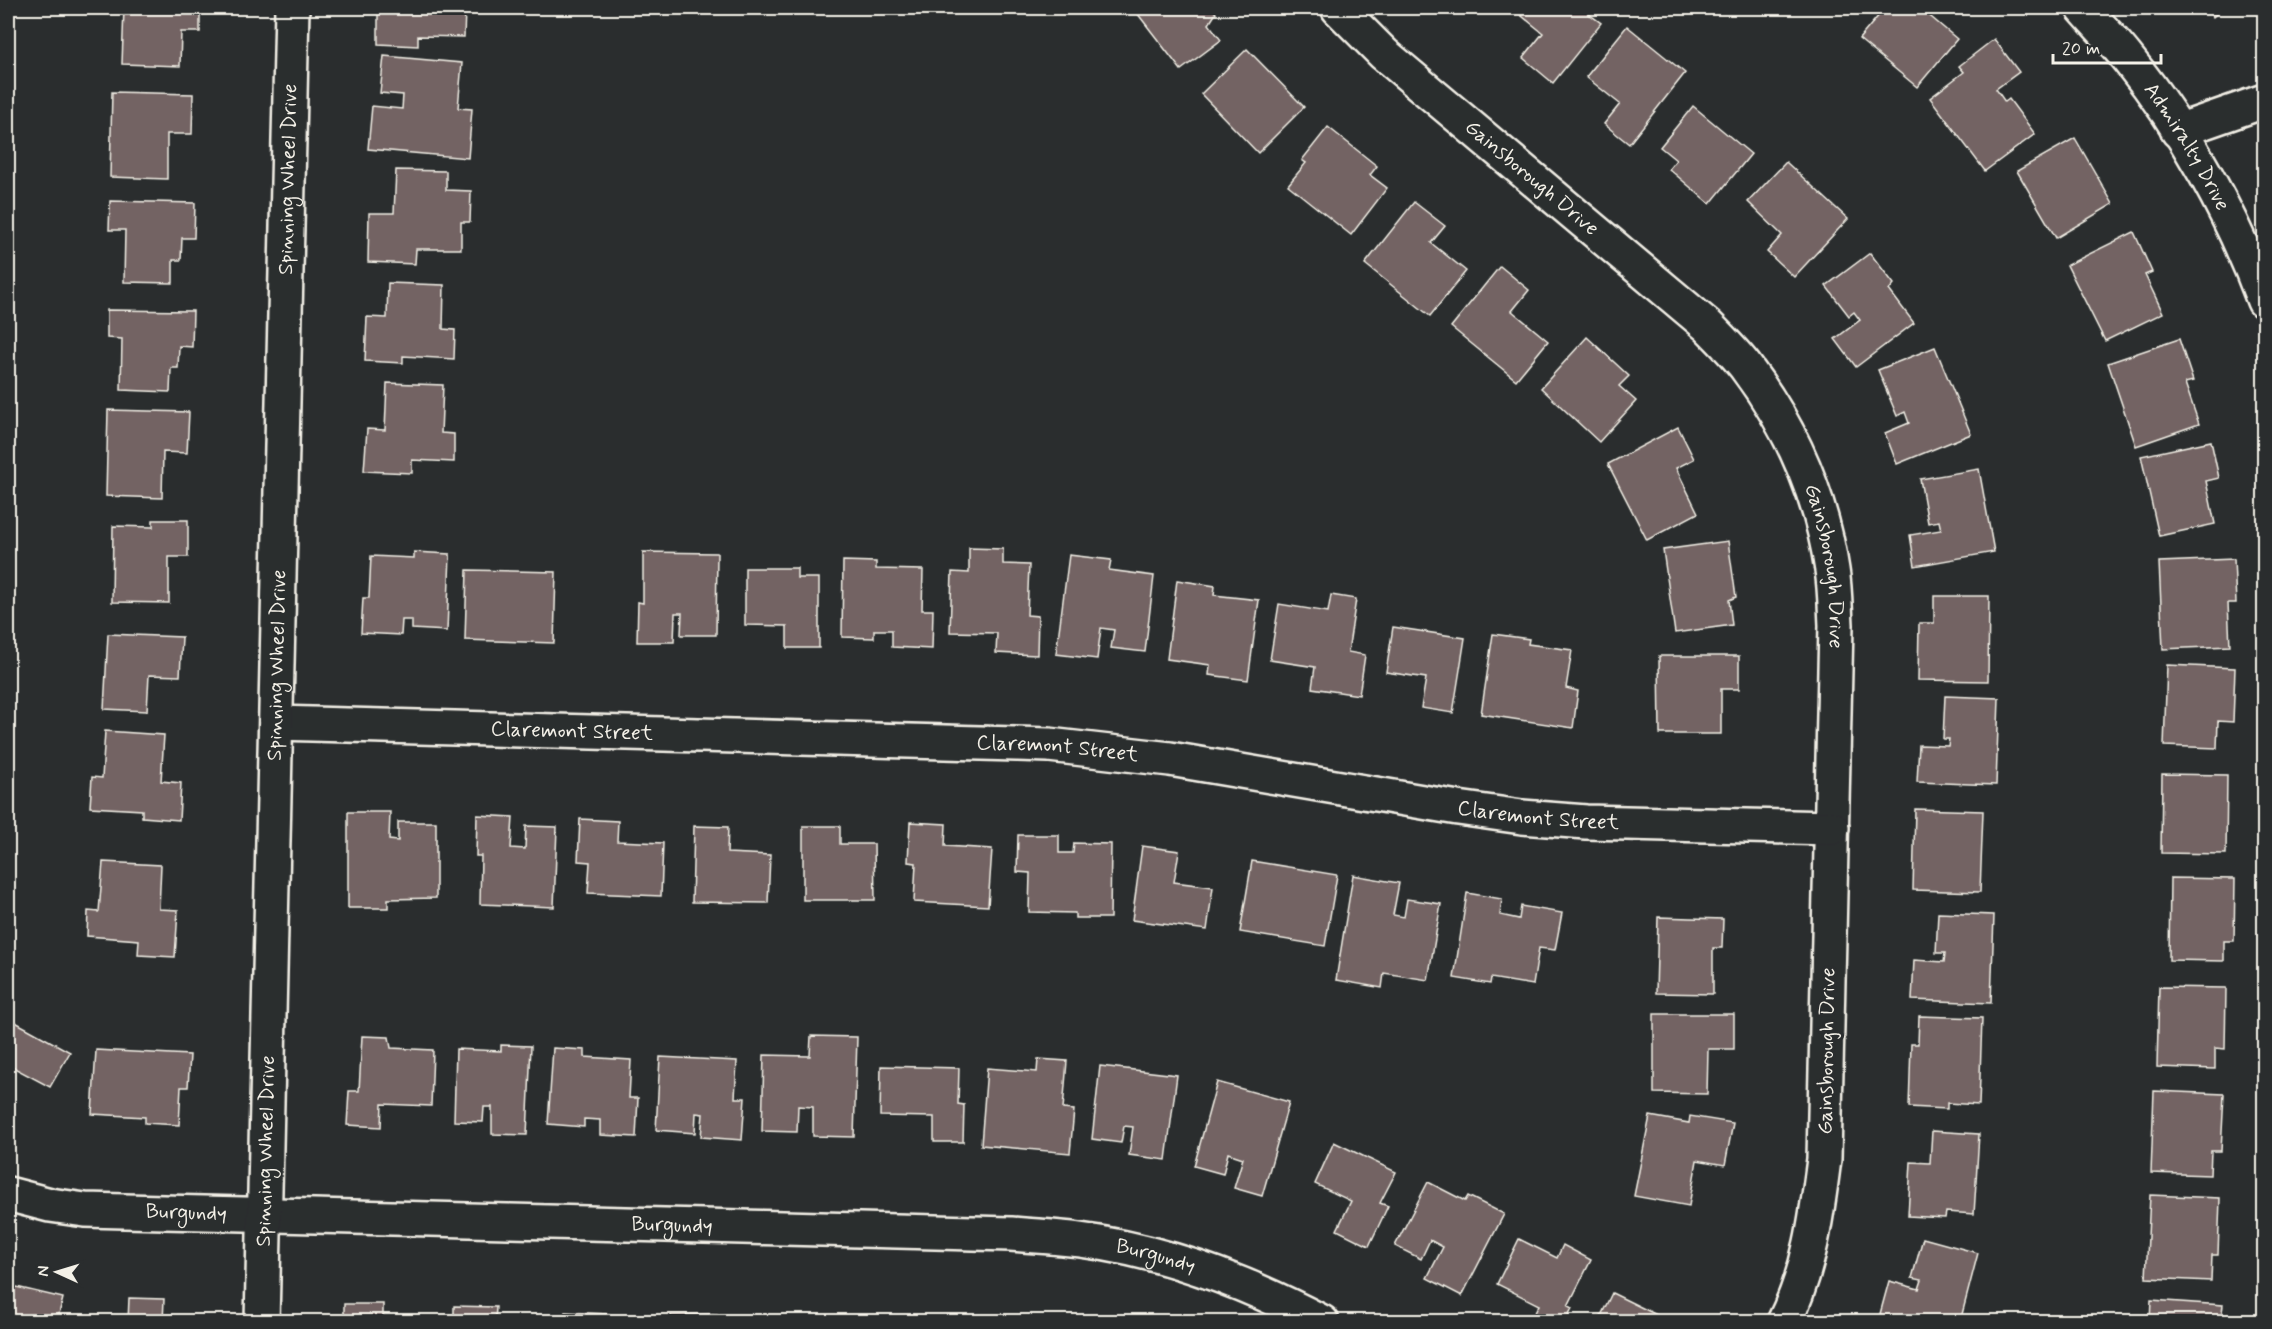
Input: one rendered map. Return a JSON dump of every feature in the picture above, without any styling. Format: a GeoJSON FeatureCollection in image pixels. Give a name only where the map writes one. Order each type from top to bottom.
{"type":"FeatureCollection","features":[{"type":"Feature","properties":{"kind":"street","name":"Spinning Wheel Drive"},"geometry":{"type":"LineString","coordinates":[[262,1322],[292,8]]}},
{"type":"Feature","properties":{"kind":"street","name":"Gainsborough Drive"},"geometry":{"type":"LineString","coordinates":[[1338,8],[1384,54],[1708,326],[1744,365],[1782,420],[1815,494],[1832,572],[1836,625],[1824,1159],[1816,1221],[1809,1252],[1784,1322]]}},
{"type":"Feature","properties":{"kind":"street","name":"Admiralty Drive"},"geometry":{"type":"LineString","coordinates":[[2083,8],[2129,60],[2178,131],[2206,177],[2235,233],[2265,302]]}},
{"type":"Feature","properties":{"kind":"street"},"geometry":{"type":"LineString","coordinates":[[2178,131],[2265,101]]}},
{"type":"Feature","properties":{"kind":"street","name":"Claremont Street"},"geometry":{"type":"LineString","coordinates":[[276,723],[1049,745],[1170,759],[1522,817],[1586,822],[1832,828]]}},
{"type":"Feature","properties":{"kind":"street","name":"Burgundy"},"geometry":{"type":"LineString","coordinates":[[8,1194],[51,1206],[85,1210],[1011,1234],[1080,1240],[1132,1250],[1200,1268],[1272,1296],[1322,1322]]}},
{"type":"Feature","properties":{"kind":"building"},"geometry":{"type":"Polygon","coordinates":[[[124,8],[200,8],[200,32],[181,32],[180,66],[122,64],[124,8]]]}},
{"type":"Feature","properties":{"kind":"building"},"geometry":{"type":"Polygon","coordinates":[[[378,8],[465,10],[464,37],[418,36],[418,46],[378,44],[378,8]]]}},
{"type":"Feature","properties":{"kind":"building"},"geometry":{"type":"Polygon","coordinates":[[[1135,8],[1211,8],[1216,13],[1209,24],[1221,40],[1181,70],[1135,8]]]}},
{"type":"Feature","properties":{"kind":"building"},"geometry":{"type":"Polygon","coordinates":[[[1512,8],[1581,8],[1601,23],[1553,83],[1523,58],[1543,33],[1512,8]]]}},
{"type":"Feature","properties":{"kind":"building"},"geometry":{"type":"Polygon","coordinates":[[[1885,8],[1929,8],[1925,12],[1957,39],[1917,87],[1859,39],[1885,8]]]}},
{"type":"Feature","properties":{"kind":"building"},"geometry":{"type":"Polygon","coordinates":[[[2205,8],[2223,8],[2213,17],[2205,8]]]}},
{"type":"Feature","properties":{"kind":"building"},"geometry":{"type":"Polygon","coordinates":[[[1627,26],[1685,73],[1629,144],[1604,124],[1620,104],[1586,77],[1627,26]]]}},
{"type":"Feature","properties":{"kind":"building"},"geometry":{"type":"Polygon","coordinates":[[[1994,39],[2019,72],[1996,89],[2005,102],[2009,99],[2035,134],[1985,171],[1930,98],[1964,72],[1959,66],[1994,39]]]}},
{"type":"Feature","properties":{"kind":"building"},"geometry":{"type":"Polygon","coordinates":[[[1247,49],[1304,107],[1258,153],[1201,94],[1247,49]]]}},
{"type":"Feature","properties":{"kind":"building"},"geometry":{"type":"Polygon","coordinates":[[[384,56],[462,63],[458,108],[472,109],[468,158],[368,149],[372,106],[402,109],[403,95],[380,93],[384,56]]]}},
{"type":"Feature","properties":{"kind":"building"},"geometry":{"type":"Polygon","coordinates":[[[112,92],[193,94],[192,134],[167,134],[167,179],[110,177],[112,92]]]}},
{"type":"Feature","properties":{"kind":"building"},"geometry":{"type":"Polygon","coordinates":[[[1693,106],[1751,154],[1710,204],[1669,169],[1676,160],[1660,147],[1693,106]]]}},
{"type":"Feature","properties":{"kind":"building"},"geometry":{"type":"Polygon","coordinates":[[[1328,127],[1377,166],[1370,175],[1387,188],[1351,235],[1288,185],[1306,163],[1302,160],[1328,127]]]}},
{"type":"Feature","properties":{"kind":"building"},"geometry":{"type":"Polygon","coordinates":[[[2075,138],[2113,204],[2056,238],[2017,171],[2075,138]]]}},
{"type":"Feature","properties":{"kind":"building"},"geometry":{"type":"Polygon","coordinates":[[[1786,162],[1848,219],[1794,277],[1767,252],[1782,235],[1748,202],[1786,162]]]}},
{"type":"Feature","properties":{"kind":"building"},"geometry":{"type":"Polygon","coordinates":[[[396,170],[446,171],[446,190],[471,191],[470,222],[461,222],[461,249],[416,249],[415,264],[368,262],[369,213],[394,213],[396,170]]]}},
{"type":"Feature","properties":{"kind":"building"},"geometry":{"type":"Polygon","coordinates":[[[110,201],[195,203],[194,238],[182,238],[181,260],[173,260],[173,283],[124,282],[125,230],[109,230],[110,201]]]}},
{"type":"Feature","properties":{"kind":"building"},"geometry":{"type":"Polygon","coordinates":[[[1414,202],[1445,226],[1431,243],[1466,271],[1430,316],[1365,264],[1414,202]]]}},
{"type":"Feature","properties":{"kind":"building"},"geometry":{"type":"Polygon","coordinates":[[[2134,232],[2152,272],[2145,275],[2163,313],[2105,341],[2067,265],[2134,232]]]}},
{"type":"Feature","properties":{"kind":"building"},"geometry":{"type":"Polygon","coordinates":[[[1870,253],[1894,284],[1889,290],[1914,323],[1856,367],[1835,339],[1860,320],[1854,312],[1849,316],[1826,286],[1870,253]]]}},
{"type":"Feature","properties":{"kind":"building"},"geometry":{"type":"Polygon","coordinates":[[[1500,266],[1529,290],[1512,311],[1548,341],[1516,380],[1451,327],[1500,266]]]}},
{"type":"Feature","properties":{"kind":"building"},"geometry":{"type":"Polygon","coordinates":[[[388,283],[444,285],[443,329],[455,330],[454,359],[403,356],[403,363],[365,361],[367,317],[387,318],[388,283]]]}},
{"type":"Feature","properties":{"kind":"building"},"geometry":{"type":"Polygon","coordinates":[[[107,310],[193,311],[192,347],[179,346],[178,368],[171,368],[170,392],[121,390],[122,339],[107,338],[107,310]]]}},
{"type":"Feature","properties":{"kind":"building"},"geometry":{"type":"Polygon","coordinates":[[[1587,337],[1629,376],[1619,386],[1636,401],[1599,442],[1541,388],[1587,337]]]}},
{"type":"Feature","properties":{"kind":"building"},"geometry":{"type":"Polygon","coordinates":[[[2179,339],[2193,381],[2185,383],[2199,424],[2136,446],[2108,363],[2179,339]]]}},
{"type":"Feature","properties":{"kind":"building"},"geometry":{"type":"Polygon","coordinates":[[[1935,347],[1971,434],[1897,464],[1885,433],[1909,423],[1905,412],[1897,416],[1878,370],[1935,347]]]}},
{"type":"Feature","properties":{"kind":"building"},"geometry":{"type":"Polygon","coordinates":[[[387,383],[443,385],[441,433],[454,434],[454,462],[412,460],[412,473],[364,471],[367,429],[385,430],[387,383]]]}},
{"type":"Feature","properties":{"kind":"building"},"geometry":{"type":"Polygon","coordinates":[[[108,410],[189,412],[187,453],[163,452],[162,498],[106,496],[108,410]]]}},
{"type":"Feature","properties":{"kind":"building"},"geometry":{"type":"Polygon","coordinates":[[[1678,427],[1694,459],[1676,468],[1698,513],[1647,540],[1608,464],[1678,427]]]}},
{"type":"Feature","properties":{"kind":"building"},"geometry":{"type":"Polygon","coordinates":[[[2211,441],[2219,478],[2206,481],[2215,524],[2159,536],[2141,456],[2211,441]]]}},
{"type":"Feature","properties":{"kind":"building"},"geometry":{"type":"Polygon","coordinates":[[[1979,469],[1994,552],[1915,566],[1910,535],[1941,530],[1939,521],[1928,523],[1920,479],[1979,469]]]}},
{"type":"Feature","properties":{"kind":"building"},"geometry":{"type":"Polygon","coordinates":[[[153,520],[188,520],[188,557],[169,557],[169,603],[112,602],[113,526],[153,527],[153,520]]]}},
{"type":"Feature","properties":{"kind":"building"},"geometry":{"type":"Polygon","coordinates":[[[1728,541],[1736,597],[1729,600],[1732,625],[1675,633],[1663,550],[1728,541]]]}},
{"type":"Feature","properties":{"kind":"building"},"geometry":{"type":"Polygon","coordinates":[[[969,548],[1003,549],[1003,564],[1029,565],[1027,615],[1038,616],[1037,655],[996,653],[997,633],[950,632],[952,572],[969,573],[969,548]]]}},
{"type":"Feature","properties":{"kind":"building"},"geometry":{"type":"Polygon","coordinates":[[[414,552],[450,554],[447,631],[412,629],[412,620],[402,620],[401,635],[361,633],[363,598],[369,598],[371,556],[414,558],[414,552]]]}},
{"type":"Feature","properties":{"kind":"building"},"geometry":{"type":"Polygon","coordinates":[[[643,552],[717,553],[716,635],[681,635],[682,613],[675,613],[674,642],[637,642],[638,602],[643,603],[643,552]]]}},
{"type":"Feature","properties":{"kind":"building"},"geometry":{"type":"Polygon","coordinates":[[[1069,555],[1111,560],[1109,570],[1154,576],[1145,652],[1111,648],[1114,630],[1101,628],[1097,659],[1056,654],[1069,555]]]}},
{"type":"Feature","properties":{"kind":"building"},"geometry":{"type":"Polygon","coordinates":[[[2234,559],[2236,603],[2228,603],[2230,646],[2163,649],[2159,562],[2234,559]]]}},
{"type":"Feature","properties":{"kind":"building"},"geometry":{"type":"Polygon","coordinates":[[[843,561],[876,562],[876,569],[923,570],[922,610],[933,610],[932,649],[892,647],[892,630],[874,630],[874,638],[842,637],[843,561]]]}},
{"type":"Feature","properties":{"kind":"building"},"geometry":{"type":"Polygon","coordinates":[[[745,568],[797,568],[797,578],[819,578],[819,648],[787,648],[787,626],[745,625],[745,568]]]}},
{"type":"Feature","properties":{"kind":"building"},"geometry":{"type":"Polygon","coordinates":[[[467,570],[556,572],[554,643],[465,640],[467,570]]]}},
{"type":"Feature","properties":{"kind":"building"},"geometry":{"type":"Polygon","coordinates":[[[1177,580],[1215,586],[1214,595],[1259,600],[1248,680],[1209,675],[1210,665],[1167,659],[1177,580]]]}},
{"type":"Feature","properties":{"kind":"building"},"geometry":{"type":"Polygon","coordinates":[[[1331,595],[1356,599],[1348,652],[1365,655],[1359,695],[1312,688],[1315,667],[1270,660],[1279,604],[1328,612],[1331,595]]]}},
{"type":"Feature","properties":{"kind":"building"},"geometry":{"type":"Polygon","coordinates":[[[1934,596],[1989,596],[1988,681],[1918,680],[1919,623],[1934,623],[1934,596]]]}},
{"type":"Feature","properties":{"kind":"building"},"geometry":{"type":"Polygon","coordinates":[[[1393,627],[1465,638],[1453,713],[1421,708],[1426,678],[1386,672],[1393,627]]]}},
{"type":"Feature","properties":{"kind":"building"},"geometry":{"type":"Polygon","coordinates":[[[108,634],[182,637],[180,676],[149,675],[147,711],[104,709],[108,634]]]}},
{"type":"Feature","properties":{"kind":"building"},"geometry":{"type":"Polygon","coordinates":[[[1493,634],[1529,639],[1528,644],[1572,650],[1566,688],[1578,691],[1573,728],[1481,714],[1493,634]]]}},
{"type":"Feature","properties":{"kind":"building"},"geometry":{"type":"Polygon","coordinates":[[[1659,656],[1739,656],[1739,689],[1721,689],[1721,734],[1660,734],[1659,656]]]}},
{"type":"Feature","properties":{"kind":"building"},"geometry":{"type":"Polygon","coordinates":[[[2167,665],[2235,668],[2233,722],[2218,721],[2217,748],[2164,746],[2167,665]]]}},
{"type":"Feature","properties":{"kind":"building"},"geometry":{"type":"Polygon","coordinates":[[[1945,696],[1999,698],[1996,785],[1917,782],[1919,745],[1948,746],[1949,739],[1943,739],[1945,696]]]}},
{"type":"Feature","properties":{"kind":"building"},"geometry":{"type":"Polygon","coordinates":[[[105,731],[164,735],[161,781],[181,783],[179,820],[142,817],[142,810],[90,807],[92,777],[102,778],[105,731]]]}},
{"type":"Feature","properties":{"kind":"building"},"geometry":{"type":"Polygon","coordinates":[[[2162,774],[2227,775],[2226,854],[2161,853],[2162,774]]]}},
{"type":"Feature","properties":{"kind":"building"},"geometry":{"type":"Polygon","coordinates":[[[1915,809],[1983,811],[1980,892],[1913,890],[1915,809]]]}},
{"type":"Feature","properties":{"kind":"building"},"geometry":{"type":"Polygon","coordinates":[[[348,812],[390,812],[389,840],[398,841],[398,822],[436,822],[436,898],[388,899],[388,908],[348,908],[348,812]]]}},
{"type":"Feature","properties":{"kind":"building"},"geometry":{"type":"Polygon","coordinates":[[[477,815],[513,817],[511,848],[525,849],[526,826],[557,827],[554,907],[480,904],[481,856],[476,856],[477,815]]]}},
{"type":"Feature","properties":{"kind":"building"},"geometry":{"type":"Polygon","coordinates":[[[580,819],[618,821],[617,841],[663,843],[661,896],[588,893],[590,862],[578,861],[580,819]]]}},
{"type":"Feature","properties":{"kind":"building"},"geometry":{"type":"Polygon","coordinates":[[[910,822],[946,824],[945,846],[992,849],[988,906],[914,902],[916,863],[908,862],[910,822]]]}},
{"type":"Feature","properties":{"kind":"building"},"geometry":{"type":"Polygon","coordinates":[[[694,826],[728,827],[727,853],[770,855],[768,903],[692,902],[694,826]]]}},
{"type":"Feature","properties":{"kind":"building"},"geometry":{"type":"Polygon","coordinates":[[[803,826],[840,826],[840,844],[874,844],[875,900],[803,900],[803,826]]]}},
{"type":"Feature","properties":{"kind":"building"},"geometry":{"type":"Polygon","coordinates":[[[1018,835],[1059,835],[1059,853],[1073,853],[1074,843],[1111,844],[1110,918],[1075,918],[1075,913],[1029,912],[1030,873],[1017,872],[1018,835]]]}},
{"type":"Feature","properties":{"kind":"building"},"geometry":{"type":"Polygon","coordinates":[[[1142,846],[1179,851],[1174,882],[1213,887],[1207,930],[1132,920],[1142,846]]]}},
{"type":"Feature","properties":{"kind":"building"},"geometry":{"type":"Polygon","coordinates":[[[1252,861],[1337,875],[1325,946],[1240,932],[1252,861]]]}},
{"type":"Feature","properties":{"kind":"building"},"geometry":{"type":"Polygon","coordinates":[[[103,862],[161,865],[159,909],[178,910],[175,957],[138,955],[139,940],[87,936],[88,911],[99,912],[103,862]]]}},
{"type":"Feature","properties":{"kind":"building"},"geometry":{"type":"Polygon","coordinates":[[[1353,875],[1399,883],[1393,915],[1404,917],[1407,899],[1441,904],[1428,980],[1384,973],[1382,988],[1336,980],[1353,875]]]}},
{"type":"Feature","properties":{"kind":"building"},"geometry":{"type":"Polygon","coordinates":[[[2170,878],[2235,879],[2234,941],[2224,941],[2224,961],[2169,960],[2170,878]]]}},
{"type":"Feature","properties":{"kind":"building"},"geometry":{"type":"Polygon","coordinates":[[[1467,893],[1502,899],[1500,915],[1519,919],[1521,906],[1562,913],[1555,950],[1539,948],[1533,985],[1491,978],[1490,984],[1454,978],[1467,893]]]}},
{"type":"Feature","properties":{"kind":"building"},"geometry":{"type":"Polygon","coordinates":[[[1938,913],[1994,915],[1991,1003],[1912,1000],[1914,960],[1944,962],[1945,953],[1936,953],[1938,913]]]}},
{"type":"Feature","properties":{"kind":"building"},"geometry":{"type":"Polygon","coordinates":[[[1658,917],[1723,919],[1722,948],[1713,948],[1713,994],[1656,993],[1658,917]]]}},
{"type":"Feature","properties":{"kind":"building"},"geometry":{"type":"Polygon","coordinates":[[[2159,987],[2226,988],[2225,1049],[2215,1048],[2215,1069],[2157,1067],[2159,987]]]}},
{"type":"Feature","properties":{"kind":"building"},"geometry":{"type":"Polygon","coordinates":[[[1654,1014],[1734,1014],[1734,1049],[1708,1049],[1707,1094],[1654,1093],[1654,1014]]]}},
{"type":"Feature","properties":{"kind":"building"},"geometry":{"type":"Polygon","coordinates":[[[1919,1016],[1982,1018],[1979,1105],[1947,1103],[1947,1109],[1909,1107],[1911,1044],[1918,1044],[1919,1016]]]}},
{"type":"Feature","properties":{"kind":"building"},"geometry":{"type":"Polygon","coordinates":[[[8,1018],[70,1052],[50,1087],[9,1065],[8,1069],[8,1018]]]}},
{"type":"Feature","properties":{"kind":"building"},"geometry":{"type":"Polygon","coordinates":[[[362,1036],[389,1037],[391,1048],[433,1050],[431,1106],[382,1104],[381,1127],[347,1125],[349,1091],[359,1091],[362,1036]]]}},
{"type":"Feature","properties":{"kind":"building"},"geometry":{"type":"Polygon","coordinates":[[[811,1036],[857,1037],[854,1137],[813,1136],[813,1107],[798,1106],[797,1132],[762,1131],[764,1055],[810,1056],[811,1036]]]}},
{"type":"Feature","properties":{"kind":"building"},"geometry":{"type":"Polygon","coordinates":[[[501,1045],[531,1046],[527,1135],[492,1134],[492,1107],[484,1107],[483,1122],[454,1121],[456,1049],[501,1051],[501,1045]]]}},
{"type":"Feature","properties":{"kind":"building"},"geometry":{"type":"Polygon","coordinates":[[[553,1048],[585,1050],[585,1057],[631,1060],[629,1098],[638,1098],[636,1137],[600,1135],[600,1120],[584,1119],[584,1127],[548,1124],[553,1048]]]}},
{"type":"Feature","properties":{"kind":"building"},"geometry":{"type":"Polygon","coordinates":[[[96,1050],[190,1055],[188,1087],[181,1087],[179,1125],[145,1123],[145,1117],[92,1114],[96,1050]]]}},
{"type":"Feature","properties":{"kind":"building"},"geometry":{"type":"Polygon","coordinates":[[[660,1057],[737,1061],[735,1098],[745,1098],[742,1140],[701,1137],[703,1114],[696,1113],[695,1133],[656,1130],[660,1057]]]}},
{"type":"Feature","properties":{"kind":"building"},"geometry":{"type":"Polygon","coordinates":[[[1038,1059],[1067,1061],[1063,1109],[1074,1110],[1070,1153],[981,1145],[987,1068],[1037,1072],[1038,1059]]]}},
{"type":"Feature","properties":{"kind":"building"},"geometry":{"type":"Polygon","coordinates":[[[881,1066],[959,1068],[958,1104],[964,1105],[963,1142],[934,1142],[934,1117],[880,1116],[881,1066]]]}},
{"type":"Feature","properties":{"kind":"building"},"geometry":{"type":"Polygon","coordinates":[[[1100,1066],[1177,1075],[1166,1160],[1129,1155],[1133,1127],[1124,1126],[1121,1143],[1092,1139],[1100,1066]]]}},
{"type":"Feature","properties":{"kind":"building"},"geometry":{"type":"Polygon","coordinates":[[[1217,1082],[1289,1102],[1262,1196],[1234,1188],[1243,1158],[1228,1153],[1223,1174],[1194,1166],[1217,1082]]]}},
{"type":"Feature","properties":{"kind":"building"},"geometry":{"type":"Polygon","coordinates":[[[2154,1091],[2224,1094],[2221,1151],[2211,1151],[2210,1175],[2151,1173],[2154,1091]]]}},
{"type":"Feature","properties":{"kind":"building"},"geometry":{"type":"Polygon","coordinates":[[[1650,1116],[1689,1123],[1690,1116],[1733,1123],[1725,1165],[1697,1160],[1689,1206],[1634,1196],[1650,1116]]]}},
{"type":"Feature","properties":{"kind":"building"},"geometry":{"type":"Polygon","coordinates":[[[1932,1131],[1979,1134],[1974,1214],[1946,1212],[1945,1218],[1908,1216],[1911,1162],[1930,1163],[1932,1131]]]}},
{"type":"Feature","properties":{"kind":"building"},"geometry":{"type":"Polygon","coordinates":[[[1334,1142],[1396,1172],[1380,1203],[1388,1206],[1369,1246],[1337,1230],[1351,1201],[1315,1184],[1334,1142]]]}},
{"type":"Feature","properties":{"kind":"building"},"geometry":{"type":"Polygon","coordinates":[[[1428,1182],[1465,1201],[1468,1196],[1504,1214],[1462,1296],[1427,1278],[1443,1247],[1430,1240],[1421,1259],[1395,1246],[1428,1182]]]}},
{"type":"Feature","properties":{"kind":"building"},"geometry":{"type":"Polygon","coordinates":[[[2150,1195],[2220,1198],[2218,1255],[2212,1255],[2211,1281],[2146,1278],[2150,1195]]]}},
{"type":"Feature","properties":{"kind":"building"},"geometry":{"type":"Polygon","coordinates":[[[1923,1238],[1978,1253],[1960,1322],[1908,1322],[1880,1314],[1889,1281],[1919,1289],[1922,1280],[1912,1278],[1923,1238]]]}},
{"type":"Feature","properties":{"kind":"building"},"geometry":{"type":"Polygon","coordinates":[[[1519,1239],[1557,1258],[1563,1245],[1591,1260],[1568,1306],[1572,1308],[1565,1322],[1530,1322],[1539,1305],[1497,1284],[1519,1239]]]}},
{"type":"Feature","properties":{"kind":"building"},"geometry":{"type":"Polygon","coordinates":[[[8,1285],[63,1298],[57,1322],[8,1322],[8,1285]]]}},
{"type":"Feature","properties":{"kind":"building"},"geometry":{"type":"Polygon","coordinates":[[[1612,1293],[1671,1322],[1598,1322],[1612,1293]]]}},
{"type":"Feature","properties":{"kind":"building"},"geometry":{"type":"Polygon","coordinates":[[[129,1298],[164,1299],[163,1322],[128,1322],[129,1298]]]}},
{"type":"Feature","properties":{"kind":"building"},"geometry":{"type":"Polygon","coordinates":[[[2151,1300],[2223,1305],[2221,1322],[2150,1322],[2151,1300]]]}},
{"type":"Feature","properties":{"kind":"building"},"geometry":{"type":"Polygon","coordinates":[[[344,1304],[383,1304],[383,1322],[344,1322],[344,1304]]]}},
{"type":"Feature","properties":{"kind":"building"},"geometry":{"type":"Polygon","coordinates":[[[454,1306],[496,1307],[495,1322],[454,1322],[454,1306]]]}},
{"type":"Feature","properties":{"kind":"building"},"geometry":{"type":"Polygon","coordinates":[[[565,1312],[609,1314],[608,1322],[565,1322],[565,1312]]]}},
{"type":"Feature","properties":{"kind":"building"},"geometry":{"type":"Polygon","coordinates":[[[717,1314],[717,1322],[671,1322],[671,1315],[717,1314]]]}},
{"type":"Feature","properties":{"kind":"building"},"geometry":{"type":"Polygon","coordinates":[[[912,1318],[956,1320],[956,1322],[912,1322],[912,1318]]]}}]}
